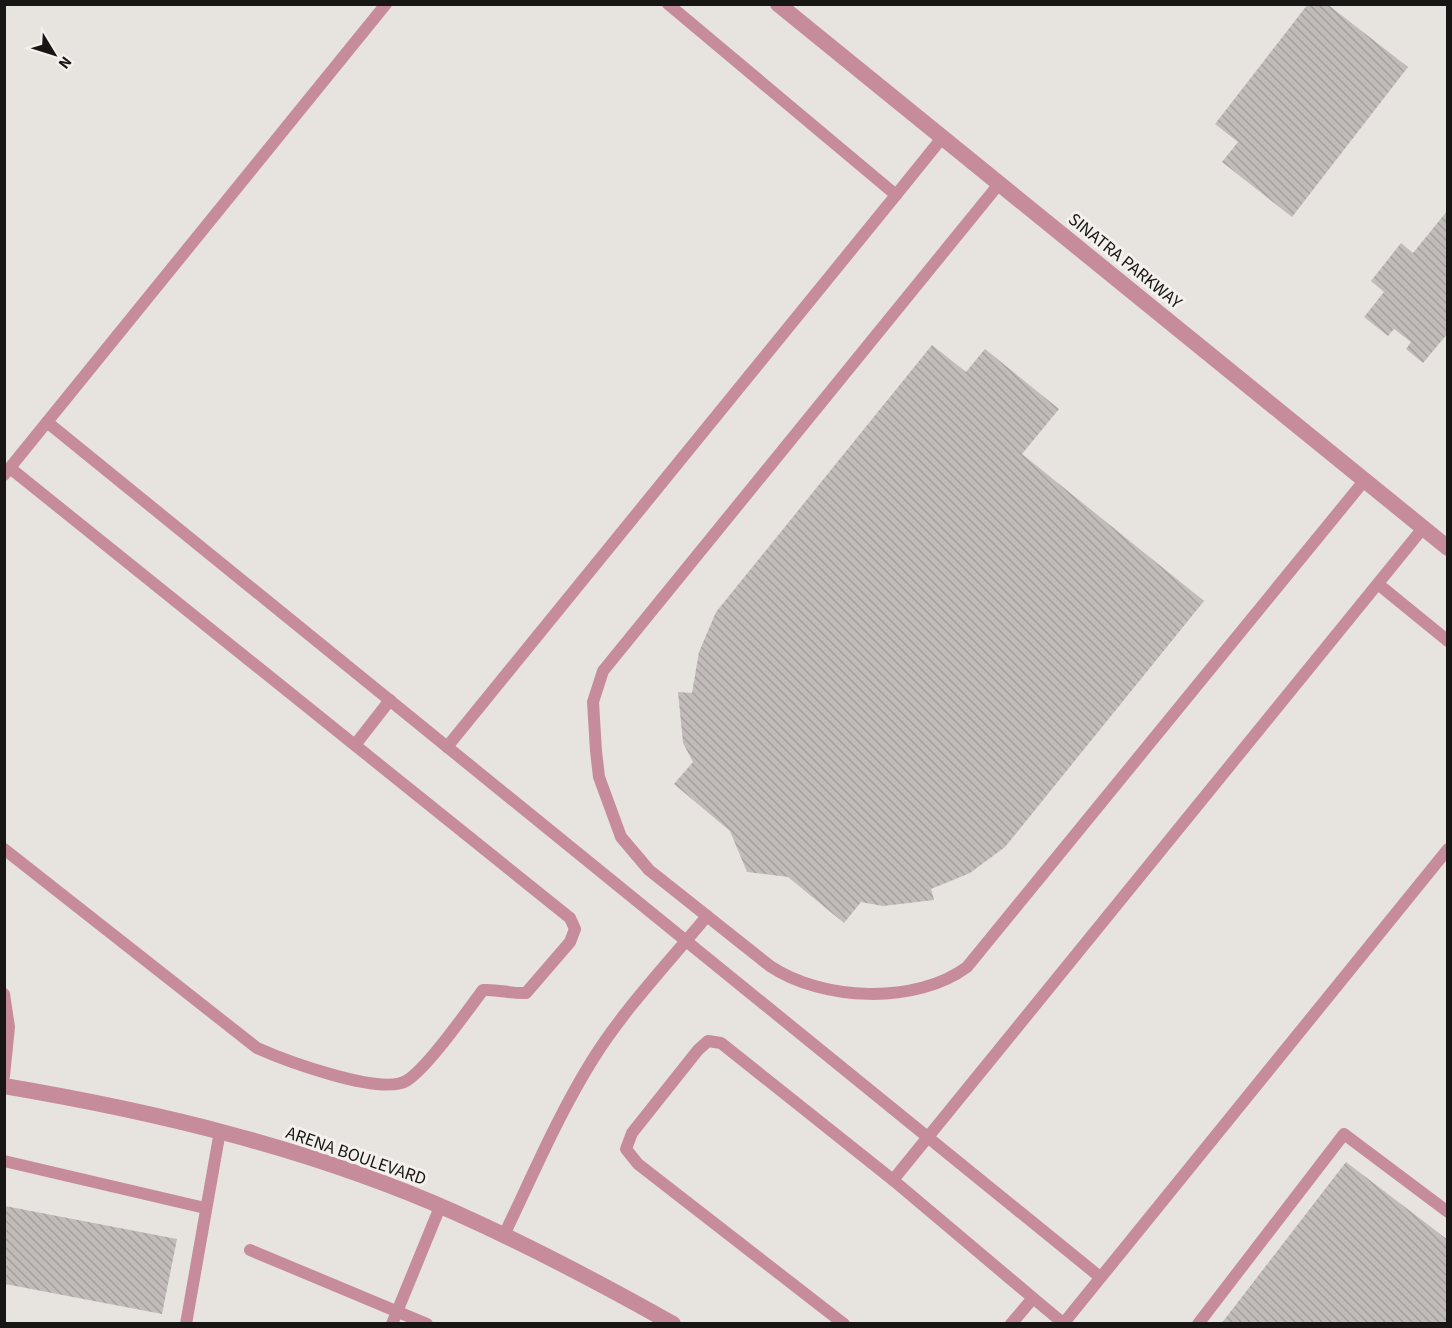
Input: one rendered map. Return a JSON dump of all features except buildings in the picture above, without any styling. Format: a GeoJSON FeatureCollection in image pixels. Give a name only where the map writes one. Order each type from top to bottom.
{"type":"FeatureCollection","features":[{"type":"Feature","properties":{"kind":"street","name":"SINATRA PARKWAY"},"geometry":{"type":"LineString","coordinates":[[778,4],[1448,548]]}},
{"type":"Feature","properties":{"kind":"street","name":"ARENA BOULEVARD"},"geometry":{"type":"LineString","coordinates":[[4,1086],[79,1099],[220,1131],[346,1171],[440,1207],[504,1235],[574,1269],[673,1323]]}},
{"type":"Feature","properties":{"kind":"lane"},"geometry":{"type":"LineString","coordinates":[[4,849],[257,1048],[289,1062],[379,1085],[406,1081],[429,1057],[483,990],[500,988],[514,994],[526,993],[570,942],[574,929],[570,918],[355,745],[7,471],[386,4]]}},
{"type":"Feature","properties":{"kind":"lane"},"geometry":{"type":"LineString","coordinates":[[668,4],[896,195]]}},
{"type":"Feature","properties":{"kind":"lane"},"geometry":{"type":"LineString","coordinates":[[447,747],[942,138]]}},
{"type":"Feature","properties":{"kind":"lane"},"geometry":{"type":"LineString","coordinates":[[999,184],[603,671],[596,686],[593,702],[598,777],[621,837],[649,870],[770,966],[785,976],[809,985],[848,993],[882,993],[931,986],[952,978],[967,968],[1364,481]]}},
{"type":"Feature","properties":{"kind":"lane"},"geometry":{"type":"LineString","coordinates":[[47,422],[1100,1277]]}},
{"type":"Feature","properties":{"kind":"lane"},"geometry":{"type":"LineString","coordinates":[[893,1180],[1423,528]]}},
{"type":"Feature","properties":{"kind":"lane"},"geometry":{"type":"LineString","coordinates":[[1378,584],[1448,640]]}},
{"type":"Feature","properties":{"kind":"lane"},"geometry":{"type":"LineString","coordinates":[[355,745],[390,700]]}},
{"type":"Feature","properties":{"kind":"lane"},"geometry":{"type":"LineString","coordinates":[[844,1323],[638,1164],[626,1149],[632,1133],[698,1050],[708,1041],[721,1043],[893,1180],[1063,1323],[1448,849]]}},
{"type":"Feature","properties":{"kind":"lane"},"geometry":{"type":"LineString","coordinates":[[504,1235],[574,1090],[594,1057],[616,1026],[707,916]]}},
{"type":"Feature","properties":{"kind":"lane"},"geometry":{"type":"LineString","coordinates":[[4,994],[9,1027],[4,1077]]}},
{"type":"Feature","properties":{"kind":"lane"},"geometry":{"type":"LineString","coordinates":[[186,1323],[220,1131]]}},
{"type":"Feature","properties":{"kind":"lane"},"geometry":{"type":"LineString","coordinates":[[1198,1323],[1344,1134],[1448,1212]]}},
{"type":"Feature","properties":{"kind":"lane"},"geometry":{"type":"LineString","coordinates":[[4,1161],[205,1208]]}},
{"type":"Feature","properties":{"kind":"lane"},"geometry":{"type":"LineString","coordinates":[[392,1323],[440,1207]]}},
{"type":"Feature","properties":{"kind":"lane"},"geometry":{"type":"LineString","coordinates":[[250,1250],[427,1323]]}},
{"type":"Feature","properties":{"kind":"lane"},"geometry":{"type":"LineString","coordinates":[[1011,1323],[1033,1298]]}}]}
